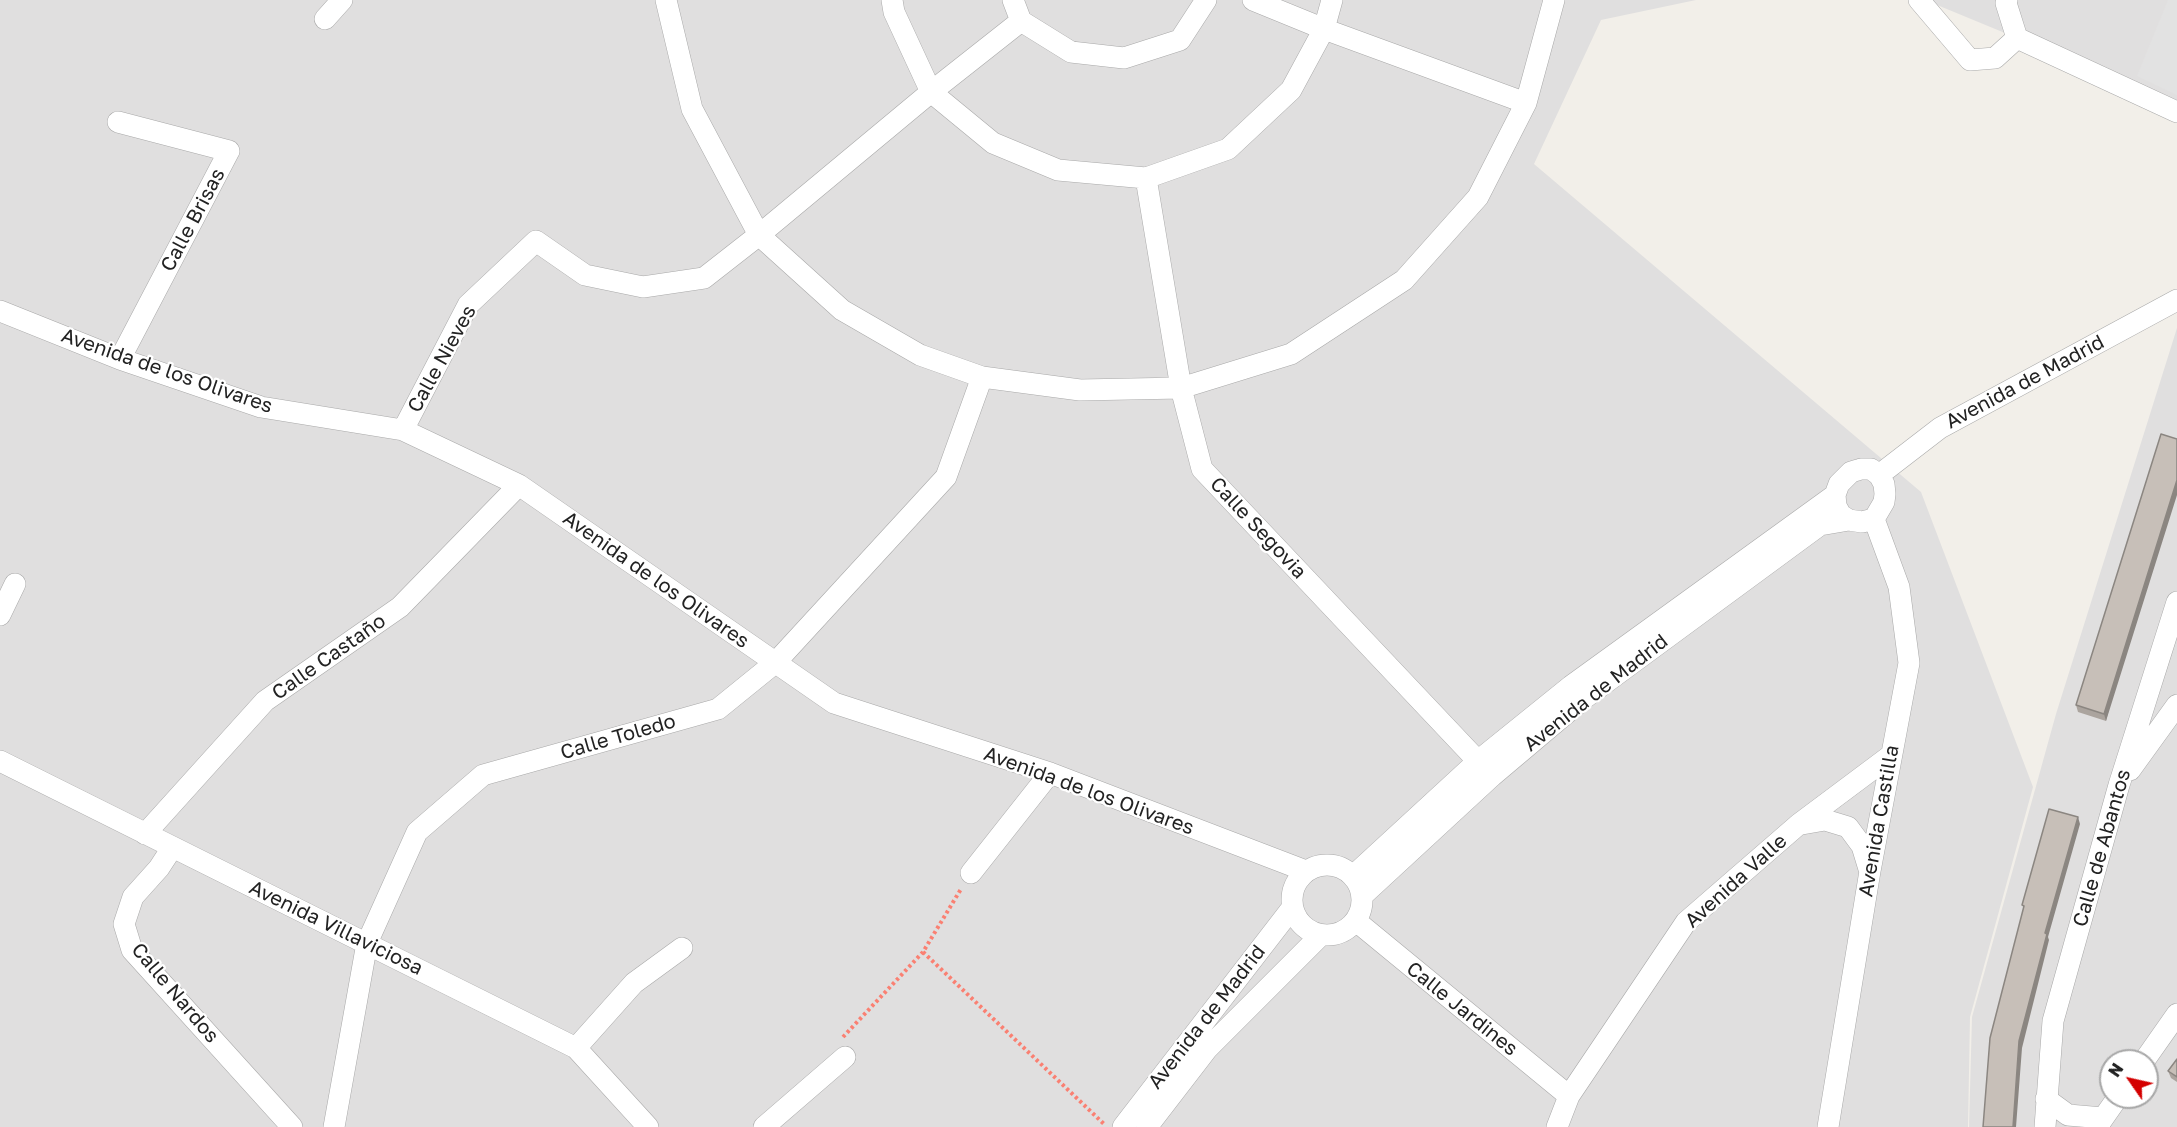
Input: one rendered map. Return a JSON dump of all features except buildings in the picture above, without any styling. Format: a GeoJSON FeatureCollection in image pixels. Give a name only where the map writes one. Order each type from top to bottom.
{"type":"FeatureCollection","features":[{"type":"Feature","properties":{"kind":"street"},"geometry":{"type":"LineString","coordinates":[[325,19],[342,0]]}},
{"type":"Feature","properties":{"kind":"street"},"geometry":{"type":"LineString","coordinates":[[666,0],[692,109],[759,235],[842,310],[920,355],[982,377],[1080,390],[1181,388],[1291,354],[1404,280],[1478,196],[1526,103],[1554,0]]}},
{"type":"Feature","properties":{"kind":"street"},"geometry":{"type":"LineString","coordinates":[[892,0],[894,12],[931,92],[993,143],[1058,170],[1146,178],[1228,149],[1290,90],[1324,29],[1332,0]]}},
{"type":"Feature","properties":{"kind":"street"},"geometry":{"type":"LineString","coordinates":[[1013,0],[1021,21],[1071,52],[1124,58],[1180,40],[1206,0]]}},
{"type":"Feature","properties":{"kind":"street"},"geometry":{"type":"LineString","coordinates":[[1253,0],[1324,29],[1526,103]]}},
{"type":"Feature","properties":{"kind":"street"},"geometry":{"type":"LineString","coordinates":[[1919,0],[1970,60],[1995,58],[2017,38]]}},
{"type":"Feature","properties":{"kind":"street"},"geometry":{"type":"LineString","coordinates":[[2007,0],[2017,38],[2177,112]]}},
{"type":"Feature","properties":{"kind":"street"},"geometry":{"type":"LineString","coordinates":[[759,235],[931,92],[1021,21]]}},
{"type":"Feature","properties":{"kind":"street","name":"Calle Brisas"},"geometry":{"type":"LineString","coordinates":[[118,122],[229,151],[120,359]]}},
{"type":"Feature","properties":{"kind":"street","name":"Calle Segovia"},"geometry":{"type":"LineString","coordinates":[[1146,178],[1181,388],[1202,469],[1485,769]]}},
{"type":"Feature","properties":{"kind":"street","name":"Calle Nieves"},"geometry":{"type":"LineString","coordinates":[[404,430],[468,305],[536,241],[585,275],[643,287],[704,278],[759,235]]}},
{"type":"Feature","properties":{"kind":"street","name":"Avenida de Madrid"},"geometry":{"type":"LineString","coordinates":[[1879,475],[1940,428],[2177,300]]}},
{"type":"Feature","properties":{"kind":"street","name":"Avenida de los Olivares"},"geometry":{"type":"LineString","coordinates":[[0,311],[120,359],[261,407],[404,430],[519,485],[834,704],[1050,773],[1306,872]]}},
{"type":"Feature","properties":{"kind":"street","name":"Calle Toledo"},"geometry":{"type":"LineString","coordinates":[[334,1127],[367,943],[417,832],[483,775],[718,710],[776,662],[946,477],[982,377]]}},
{"type":"Feature","properties":{"kind":"street"},"geometry":{"type":"LineString","coordinates":[[1861,469],[1870,469],[1879,475],[1884,484],[1885,494],[1884,502],[1874,519],[1862,522],[1849,520],[1841,515],[1836,506],[1835,495],[1839,484],[1851,472],[1861,469]]}},
{"type":"Feature","properties":{"kind":"street","name":"Calle Castaño"},"geometry":{"type":"LineString","coordinates":[[145,834],[264,701],[400,607],[519,485]]}},
{"type":"Feature","properties":{"kind":"street","name":"Avenida de Madrid"},"geometry":{"type":"LineString","coordinates":[[1362,896],[1485,769],[1571,686],[1835,495]]}},
{"type":"Feature","properties":{"kind":"street","name":"Avenida Castilla"},"geometry":{"type":"LineString","coordinates":[[1828,1127],[1890,756],[1909,663],[1899,587],[1874,519]]}},
{"type":"Feature","properties":{"kind":"street","name":"Avenida de Madrid"},"geometry":{"type":"LineString","coordinates":[[1353,876],[1485,769],[1820,525],[1849,520]]}},
{"type":"Feature","properties":{"kind":"street"},"geometry":{"type":"LineString","coordinates":[[0,615],[15,584]]}},
{"type":"Feature","properties":{"kind":"street","name":"Calle de Abantos"},"geometry":{"type":"LineString","coordinates":[[2045,1127],[2053,1021],[2119,785],[2177,602]]}},
{"type":"Feature","properties":{"kind":"street"},"geometry":{"type":"LineString","coordinates":[[2119,785],[2177,705]]}},
{"type":"Feature","properties":{"kind":"street","name":"Avenida Valle"},"geometry":{"type":"LineString","coordinates":[[1557,1127],[1569,1096],[1686,922],[1798,824],[1890,756]]}},
{"type":"Feature","properties":{"kind":"street","name":"Avenida Villaviciosa"},"geometry":{"type":"LineString","coordinates":[[0,761],[576,1048],[648,1127]]}},
{"type":"Feature","properties":{"kind":"street"},"geometry":{"type":"LineString","coordinates":[[971,873],[1050,773]]}},
{"type":"Feature","properties":{"kind":"street"},"geometry":{"type":"LineString","coordinates":[[1798,824],[1825,820],[1848,827],[1862,846],[1870,871]]}},
{"type":"Feature","properties":{"kind":"street","name":"Calle Nardos"},"geometry":{"type":"LineString","coordinates":[[172,848],[159,868],[133,897],[124,924],[132,950],[292,1127]]}},
{"type":"Feature","properties":{"kind":"street"},"geometry":{"type":"LineString","coordinates":[[1320,866],[1337,866],[1353,876],[1362,896],[1362,907],[1356,921],[1339,934],[1320,936],[1303,927],[1292,908],[1292,893],[1297,881],[1306,872],[1320,866]]}},
{"type":"Feature","properties":{"kind":"street","name":"Avenida de Madrid"},"geometry":{"type":"LineString","coordinates":[[1123,1127],[1292,908]]}},
{"type":"Feature","properties":{"kind":"street","name":"Calle Jardines"},"geometry":{"type":"LineString","coordinates":[[1356,921],[1569,1096]]}},
{"type":"Feature","properties":{"kind":"street","name":"Avenida de Madrid"},"geometry":{"type":"LineString","coordinates":[[1147,1127],[1207,1049],[1320,936]]}},
{"type":"Feature","properties":{"kind":"street"},"geometry":{"type":"LineString","coordinates":[[576,1048],[634,983],[682,948]]}},
{"type":"Feature","properties":{"kind":"street"},"geometry":{"type":"LineString","coordinates":[[2152,1049],[2177,1014]]}},
{"type":"Feature","properties":{"kind":"street"},"geometry":{"type":"LineString","coordinates":[[764,1127],[840,1061]]}},
{"type":"Feature","properties":{"kind":"street"},"geometry":{"type":"LineString","coordinates":[[2046,1099],[2068,1115],[2100,1123],[2110,1109]]}},
{"type":"Feature","properties":{"kind":"path"},"geometry":{"type":"LineString","coordinates":[[840,1061],[842,1037],[923,952],[971,873]]}},
{"type":"Feature","properties":{"kind":"path"},"geometry":{"type":"LineString","coordinates":[[923,952],[1106,1127]]}},
{"type":"Feature","properties":{"kind":"shaded area"},"geometry":{"type":"Polygon","coordinates":[[[0,0],[1696,0],[1601,20],[1534,164],[1921,492],[2033,787],[1970,1017],[1968,1127],[0,1127],[0,0]]]}},
{"type":"Feature","properties":{"kind":"shaded area"},"geometry":{"type":"Polygon","coordinates":[[[1925,0],[2177,0],[2177,104],[2017,38],[1925,0]]]}},
{"type":"Feature","properties":{"kind":"shaded area"},"geometry":{"type":"Polygon","coordinates":[[[2168,0],[2177,0],[2177,95],[2137,76],[2168,0]]]}},
{"type":"Feature","properties":{"kind":"shaded area"},"geometry":{"type":"Polygon","coordinates":[[[2177,328],[2177,1127],[1969,1127],[1972,1017],[2056,714],[2177,328]]]}}]}
